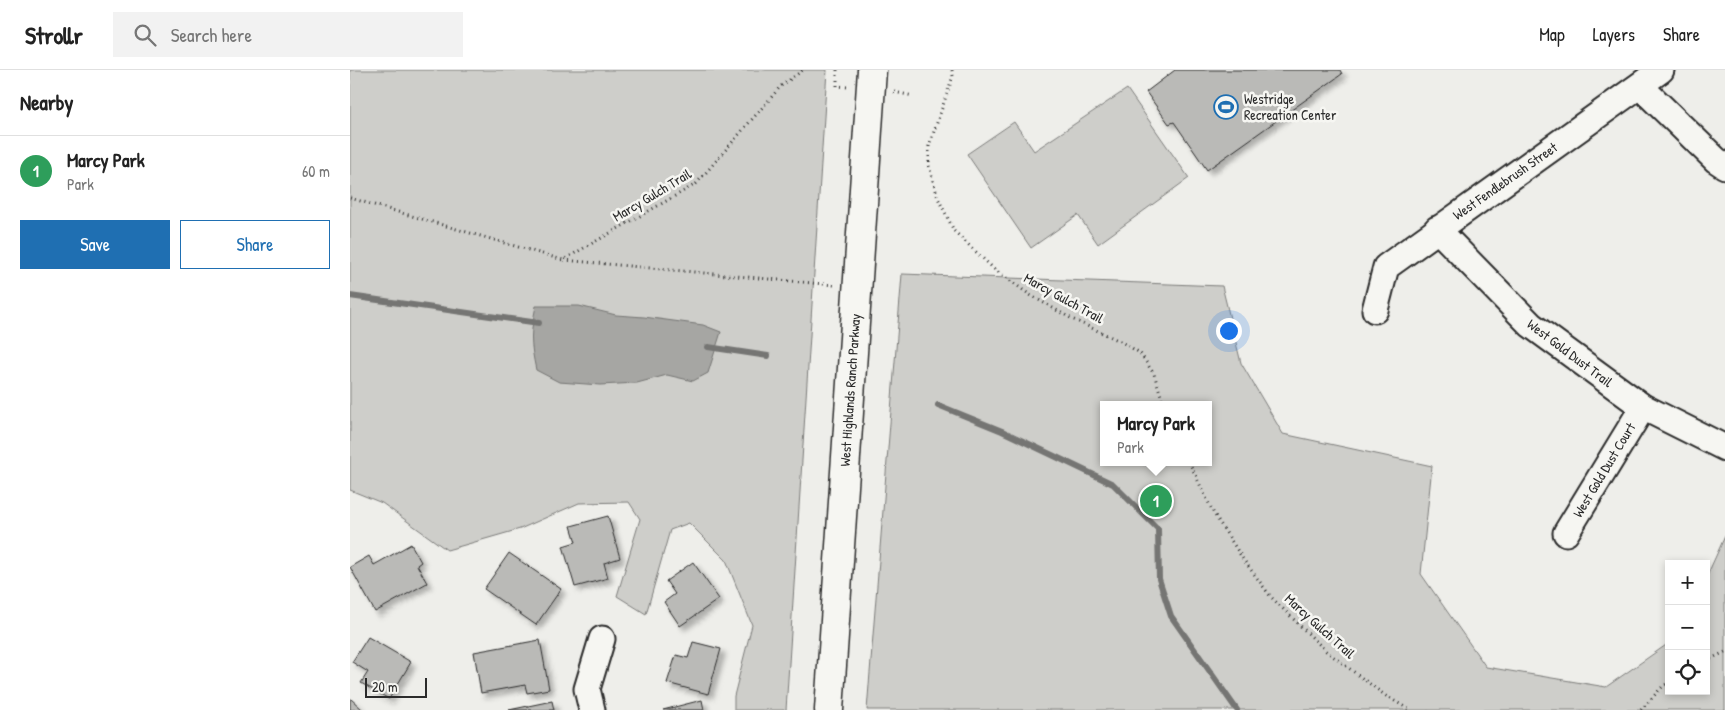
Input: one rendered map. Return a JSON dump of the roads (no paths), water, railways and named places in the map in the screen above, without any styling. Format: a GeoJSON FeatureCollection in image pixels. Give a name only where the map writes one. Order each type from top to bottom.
{"type":"FeatureCollection","features":[{"type":"Feature","properties":{"kind":"main road","name":"West Highlands Ranch Parkway"},"geometry":{"type":"LineString","coordinates":[[829,710],[872,70]]}},
{"type":"Feature","properties":{"kind":"street","name":"West Fendlebrush Street"},"geometry":{"type":"LineString","coordinates":[[1375,310],[1386,267],[1661,70]]}},
{"type":"Feature","properties":{"kind":"street"},"geometry":{"type":"LineString","coordinates":[[1640,86],[1716,160],[1725,166]]}},
{"type":"Feature","properties":{"kind":"street","name":"West Gold Dust Trail"},"geometry":{"type":"LineString","coordinates":[[1437,229],[1531,325],[1643,407],[1725,448]]}},
{"type":"Feature","properties":{"kind":"street","name":"West Gold Dust Court"},"geometry":{"type":"LineString","coordinates":[[1566,533],[1643,407]]}},
{"type":"Feature","properties":{"kind":"street"},"geometry":{"type":"LineString","coordinates":[[592,710],[587,689],[602,639]]}},
{"type":"Feature","properties":{"kind":"waterway"},"geometry":{"type":"LineString","coordinates":[[350,296],[539,323]]}},
{"type":"Feature","properties":{"kind":"waterway"},"geometry":{"type":"LineString","coordinates":[[708,347],[768,356]]}},
{"type":"Feature","properties":{"kind":"waterway"},"geometry":{"type":"LineString","coordinates":[[938,405],[1002,431],[1113,484],[1158,529],[1159,579],[1171,616],[1237,710]]}},
{"type":"Feature","properties":{"kind":"place","name":"Westridge Recreation Center"},"geometry":{"type":"Point","coordinates":[1226,107]}},
{"type":"Feature","properties":{"kind":"place","name":"Marcy Park"},"geometry":{"type":"Point","coordinates":[1156,501]}}]}
